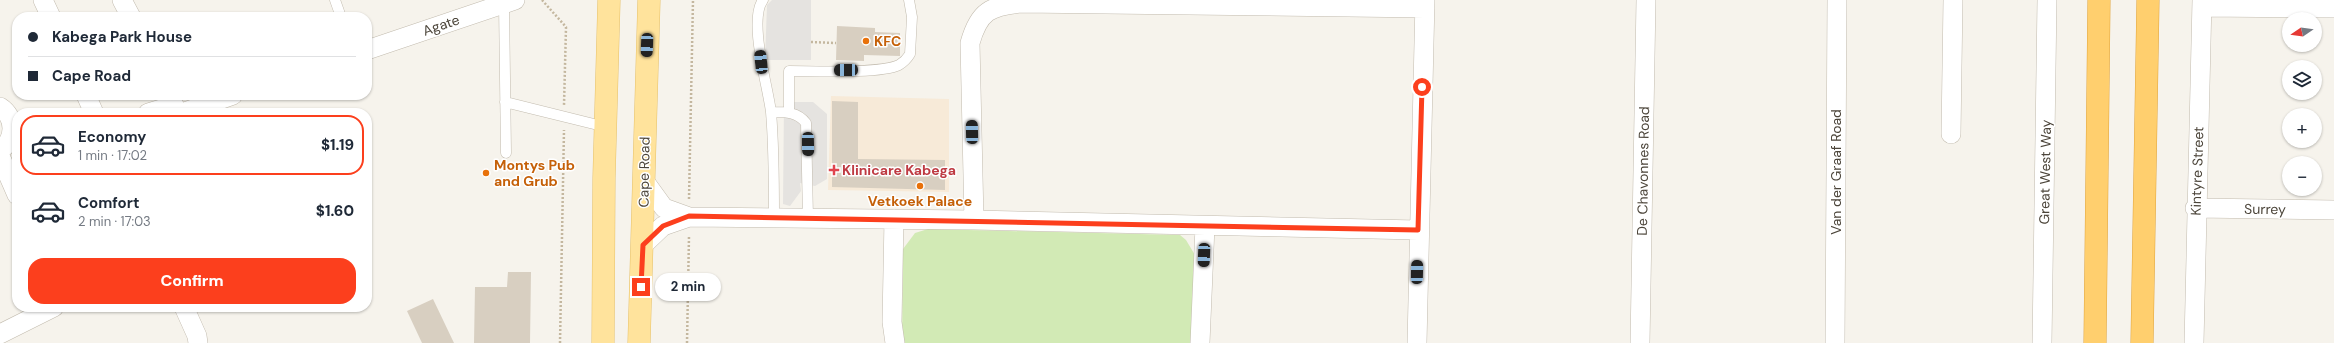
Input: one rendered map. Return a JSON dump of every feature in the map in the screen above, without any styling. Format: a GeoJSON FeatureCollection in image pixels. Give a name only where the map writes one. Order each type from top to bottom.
{"type":"FeatureCollection","features":[{"type":"Feature","properties":{"kind":"highway"},"geometry":{"type":"LineString","coordinates":[[2095,343],[2099,0]]}},
{"type":"Feature","properties":{"kind":"highway"},"geometry":{"type":"LineString","coordinates":[[2142,343],[2148,0]]}},
{"type":"Feature","properties":{"kind":"main road"},"geometry":{"type":"LineString","coordinates":[[603,343],[609,0]]}},
{"type":"Feature","properties":{"kind":"main road","name":"Cape Road"},"geometry":{"type":"LineString","coordinates":[[638,343],[643,245],[643,179],[649,0]]}},
{"type":"Feature","properties":{"kind":"street"},"geometry":{"type":"LineString","coordinates":[[43,0],[49,12]]}},
{"type":"Feature","properties":{"kind":"street"},"geometry":{"type":"LineString","coordinates":[[122,0],[128,12]]}},
{"type":"Feature","properties":{"kind":"street","name":"De Chavonnes Road"},"geometry":{"type":"LineString","coordinates":[[1640,343],[1646,0]]}},
{"type":"Feature","properties":{"kind":"street","name":"Van der Graaf Road"},"geometry":{"type":"LineString","coordinates":[[1835,343],[1837,0]]}},
{"type":"Feature","properties":{"kind":"street"},"geometry":{"type":"LineString","coordinates":[[1951,134],[1953,0]]}},
{"type":"Feature","properties":{"kind":"street","name":"Great West Way"},"geometry":{"type":"LineString","coordinates":[[2042,343],[2047,0]]}},
{"type":"Feature","properties":{"kind":"street","name":"Agate"},"geometry":{"type":"LineString","coordinates":[[372,48],[509,2]]}},
{"type":"Feature","properties":{"kind":"street"},"geometry":{"type":"LineString","coordinates":[[974,220],[970,43],[976,24],[985,13],[1002,5],[1022,3],[1425,4],[1418,230],[1417,343]]}},
{"type":"Feature","properties":{"kind":"street"},"geometry":{"type":"LineString","coordinates":[[2202,4],[2334,8]]}},
{"type":"Feature","properties":{"kind":"street","name":"Kintyre Street"},"geometry":{"type":"LineString","coordinates":[[2194,343],[2195,208],[2202,4]]}},
{"type":"Feature","properties":{"kind":"street"},"geometry":{"type":"LineString","coordinates":[[179,107],[210,100]]}},
{"type":"Feature","properties":{"kind":"street"},"geometry":{"type":"LineString","coordinates":[[9,114],[9,141]]}},
{"type":"Feature","properties":{"kind":"street"},"geometry":{"type":"LineString","coordinates":[[0,156],[12,184]]}},
{"type":"Feature","properties":{"kind":"street"},"geometry":{"type":"LineString","coordinates":[[643,179],[664,208],[689,216],[974,220],[1418,230]]}},
{"type":"Feature","properties":{"kind":"street","name":"Surrey"},"geometry":{"type":"LineString","coordinates":[[2195,208],[2334,210]]}},
{"type":"Feature","properties":{"kind":"street"},"geometry":{"type":"LineString","coordinates":[[643,245],[663,226],[689,216]]}},
{"type":"Feature","properties":{"kind":"street"},"geometry":{"type":"LineString","coordinates":[[894,219],[892,322],[895,343]]}},
{"type":"Feature","properties":{"kind":"street"},"geometry":{"type":"LineString","coordinates":[[1200,343],[1205,226]]}},
{"type":"Feature","properties":{"kind":"street"},"geometry":{"type":"LineString","coordinates":[[0,334],[44,312]]}},
{"type":"Feature","properties":{"kind":"street"},"geometry":{"type":"LineString","coordinates":[[186,312],[197,336],[198,343]]}},
{"type":"Feature","properties":{"kind":"lane"},"geometry":{"type":"LineString","coordinates":[[335,0],[339,12]]}},
{"type":"Feature","properties":{"kind":"lane"},"geometry":{"type":"LineString","coordinates":[[763,0],[759,11],[758,31],[771,112],[774,217]]}},
{"type":"Feature","properties":{"kind":"lane"},"geometry":{"type":"LineString","coordinates":[[789,112],[789,72],[875,70],[898,66],[907,59],[910,54],[912,17],[909,0]]}},
{"type":"Feature","properties":{"kind":"lane"},"geometry":{"type":"LineString","coordinates":[[506,153],[505,102],[509,2]]}},
{"type":"Feature","properties":{"kind":"lane"},"geometry":{"type":"LineString","coordinates":[[505,102],[606,127]]}},
{"type":"Feature","properties":{"kind":"lane"},"geometry":{"type":"LineString","coordinates":[[771,112],[789,112],[803,119],[807,130],[808,218]]}},
{"type":"Feature","properties":{"kind":"path"},"geometry":{"type":"LineString","coordinates":[[542,0],[566,27],[560,343]]}},
{"type":"Feature","properties":{"kind":"path"},"geometry":{"type":"LineString","coordinates":[[687,343],[693,0]]}},
{"type":"Feature","properties":{"kind":"path"},"geometry":{"type":"LineString","coordinates":[[811,42],[836,43]]}},
{"type":"Feature","properties":{"kind":"shaded area"},"geometry":{"type":"Polygon","coordinates":[[[772,0],[811,0],[811,60],[765,60],[767,5],[772,0]]]}},
{"type":"Feature","properties":{"kind":"shaded area"},"geometry":{"type":"Polygon","coordinates":[[[831,96],[949,99],[949,192],[828,190],[831,96]]]}},
{"type":"Feature","properties":{"kind":"shaded area"},"geometry":{"type":"Polygon","coordinates":[[[784,102],[813,102],[827,114],[827,179],[815,186],[800,183],[801,191],[790,206],[783,204],[784,102]]]}},
{"type":"Feature","properties":{"kind":"green space"},"geometry":{"type":"Polygon","coordinates":[[[928,229],[1180,235],[1186,240],[1195,255],[1193,343],[902,343],[903,249],[915,233],[928,229]]]}},
{"type":"Feature","properties":{"kind":"building"},"geometry":{"type":"Polygon","coordinates":[[[837,26],[875,28],[875,32],[900,33],[900,56],[864,55],[864,61],[836,60],[837,26]]]}},
{"type":"Feature","properties":{"kind":"building"},"geometry":{"type":"Polygon","coordinates":[[[832,101],[858,102],[858,159],[945,160],[945,190],[832,187],[832,101]]]}},
{"type":"Feature","properties":{"kind":"building"},"geometry":{"type":"Polygon","coordinates":[[[508,272],[531,272],[530,343],[474,343],[475,287],[507,287],[508,272]]]}},
{"type":"Feature","properties":{"kind":"building"},"geometry":{"type":"Polygon","coordinates":[[[433,299],[454,343],[422,343],[407,311],[433,299]]]}},
{"type":"Feature","properties":{"kind":"place","name":"KFC"},"geometry":{"type":"Point","coordinates":[866,41]}},
{"type":"Feature","properties":{"kind":"place","name":"Klinicare Kabega"},"geometry":{"type":"Point","coordinates":[834,170]}},
{"type":"Feature","properties":{"kind":"place","name":"Montys Pub and Grub"},"geometry":{"type":"Point","coordinates":[486,173]}},
{"type":"Feature","properties":{"kind":"place","name":"Vetkoek Palace"},"geometry":{"type":"Point","coordinates":[920,186]}},
{"type":"Feature","properties":{"kind":"route"},"geometry":{"type":"LineString","coordinates":[[641,287],[643,245],[657,230],[663,226],[689,216],[974,220],[1418,230],[1422,87]]}}]}
